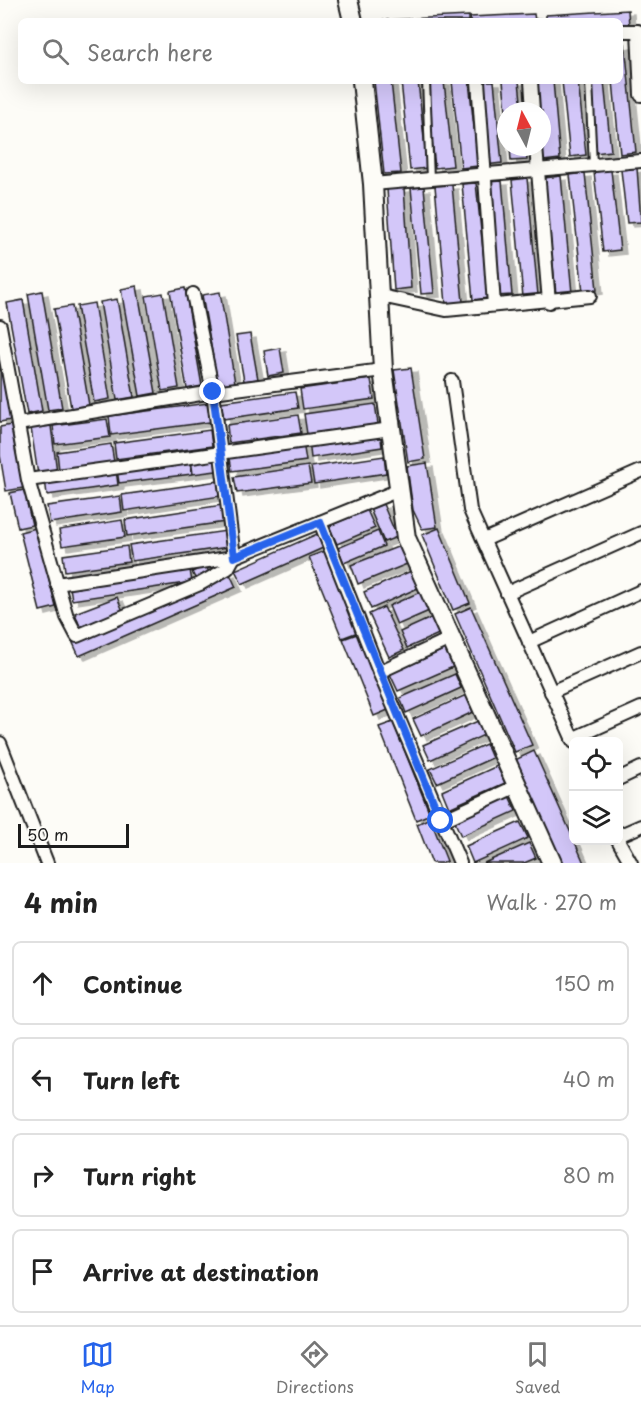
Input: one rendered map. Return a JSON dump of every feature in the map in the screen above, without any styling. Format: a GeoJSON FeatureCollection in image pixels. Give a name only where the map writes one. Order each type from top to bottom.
{"type":"FeatureCollection","features":[{"type":"Feature","properties":{"kind":"street"},"geometry":{"type":"LineString","coordinates":[[348,0],[352,18]]}},
{"type":"Feature","properties":{"kind":"street"},"geometry":{"type":"LineString","coordinates":[[623,31],[638,31],[641,95]]}},
{"type":"Feature","properties":{"kind":"street"},"geometry":{"type":"LineString","coordinates":[[362,84],[373,184],[383,370],[406,538],[552,863]]}},
{"type":"Feature","properties":{"kind":"street"},"geometry":{"type":"LineString","coordinates":[[478,84],[494,305]]}},
{"type":"Feature","properties":{"kind":"street"},"geometry":{"type":"LineString","coordinates":[[531,84],[532,102]]}},
{"type":"Feature","properties":{"kind":"street"},"geometry":{"type":"LineString","coordinates":[[536,156],[549,302]]}},
{"type":"Feature","properties":{"kind":"street"},"geometry":{"type":"LineString","coordinates":[[373,184],[641,161]]}},
{"type":"Feature","properties":{"kind":"street"},"geometry":{"type":"LineString","coordinates":[[0,326],[28,480],[67,617],[77,636],[200,584],[228,568],[234,557],[213,392],[193,294]]}},
{"type":"Feature","properties":{"kind":"street"},"geometry":{"type":"LineString","coordinates":[[381,302],[446,310],[590,297]]}},
{"type":"Feature","properties":{"kind":"street"},"geometry":{"type":"LineString","coordinates":[[18,424],[213,392],[383,370]]}},
{"type":"Feature","properties":{"kind":"street"},"geometry":{"type":"LineString","coordinates":[[452,381],[470,510],[571,737]]}},
{"type":"Feature","properties":{"kind":"street"},"geometry":{"type":"LineString","coordinates":[[28,480],[391,429]]}},
{"type":"Feature","properties":{"kind":"street"},"geometry":{"type":"LineString","coordinates":[[484,540],[641,471]]}},
{"type":"Feature","properties":{"kind":"street"},"geometry":{"type":"LineString","coordinates":[[57,584],[234,557],[399,490]]}},
{"type":"Feature","properties":{"kind":"street"},"geometry":{"type":"LineString","coordinates":[[320,522],[379,672],[460,863]]}},
{"type":"Feature","properties":{"kind":"street"},"geometry":{"type":"LineString","coordinates":[[507,593],[641,533]]}},
{"type":"Feature","properties":{"kind":"street"},"geometry":{"type":"LineString","coordinates":[[529,642],[641,591]]}},
{"type":"Feature","properties":{"kind":"street"},"geometry":{"type":"LineString","coordinates":[[379,672],[452,638]]}},
{"type":"Feature","properties":{"kind":"street"},"geometry":{"type":"LineString","coordinates":[[551,692],[641,652]]}},
{"type":"Feature","properties":{"kind":"street"},"geometry":{"type":"LineString","coordinates":[[581,737],[641,708]]}},
{"type":"Feature","properties":{"kind":"street"},"geometry":{"type":"LineString","coordinates":[[0,743],[47,863]]}},
{"type":"Feature","properties":{"kind":"street"},"geometry":{"type":"LineString","coordinates":[[623,776],[641,768]]}},
{"type":"Feature","properties":{"kind":"street"},"geometry":{"type":"LineString","coordinates":[[441,821],[517,786]]}},
{"type":"Feature","properties":{"kind":"street"},"geometry":{"type":"LineString","coordinates":[[623,835],[641,826]]}},
{"type":"Feature","properties":{"kind":"street"},"geometry":{"type":"LineString","coordinates":[[622,845],[631,863]]}},
{"type":"Feature","properties":{"kind":"lane"},"geometry":{"type":"LineString","coordinates":[[426,84],[430,179]]}},
{"type":"Feature","properties":{"kind":"lane"},"geometry":{"type":"LineString","coordinates":[[589,84],[593,165]]}},
{"type":"Feature","properties":{"kind":"building"},"geometry":{"type":"Polygon","coordinates":[[[628,10],[629,27],[623,27],[623,18],[546,18],[546,15],[628,10]]]}},
{"type":"Feature","properties":{"kind":"building"},"geometry":{"type":"Polygon","coordinates":[[[534,14],[535,18],[470,18],[534,14]]]}},
{"type":"Feature","properties":{"kind":"building"},"geometry":{"type":"Polygon","coordinates":[[[469,16],[469,18],[428,18],[469,16]]]}},
{"type":"Feature","properties":{"kind":"building"},"geometry":{"type":"Polygon","coordinates":[[[623,44],[625,44],[636,152],[620,154],[613,84],[623,84],[623,44]]]}},
{"type":"Feature","properties":{"kind":"building"},"geometry":{"type":"Polygon","coordinates":[[[374,84],[391,84],[401,173],[384,174],[374,84]]]}},
{"type":"Feature","properties":{"kind":"building"},"geometry":{"type":"Polygon","coordinates":[[[401,84],[418,84],[427,168],[410,170],[401,84]]]}},
{"type":"Feature","properties":{"kind":"building"},"geometry":{"type":"Polygon","coordinates":[[[426,84],[444,84],[453,166],[435,168],[426,84]]]}},
{"type":"Feature","properties":{"kind":"building"},"geometry":{"type":"Polygon","coordinates":[[[452,84],[469,84],[478,166],[461,168],[452,84]]]}},
{"type":"Feature","properties":{"kind":"building"},"geometry":{"type":"Polygon","coordinates":[[[477,84],[494,84],[497,156],[501,156],[502,163],[485,165],[477,84]]]}},
{"type":"Feature","properties":{"kind":"building"},"geometry":{"type":"Polygon","coordinates":[[[503,84],[519,84],[521,102],[505,102],[503,84]]]}},
{"type":"Feature","properties":{"kind":"building"},"geometry":{"type":"Polygon","coordinates":[[[535,84],[553,84],[560,159],[543,161],[543,156],[551,156],[551,102],[537,102],[535,84]]]}},
{"type":"Feature","properties":{"kind":"building"},"geometry":{"type":"Polygon","coordinates":[[[562,84],[578,84],[586,155],[570,157],[562,84]]]}},
{"type":"Feature","properties":{"kind":"building"},"geometry":{"type":"Polygon","coordinates":[[[588,84],[604,84],[611,151],[595,153],[588,84]]]}},
{"type":"Feature","properties":{"kind":"building"},"geometry":{"type":"Polygon","coordinates":[[[511,156],[527,156],[527,160],[511,161],[511,156]]]}},
{"type":"Feature","properties":{"kind":"building"},"geometry":{"type":"Polygon","coordinates":[[[637,168],[641,222],[627,223],[621,170],[637,168]]]}},
{"type":"Feature","properties":{"kind":"building"},"geometry":{"type":"Polygon","coordinates":[[[611,170],[620,250],[603,252],[594,172],[611,170]]]}},
{"type":"Feature","properties":{"kind":"building"},"geometry":{"type":"Polygon","coordinates":[[[585,173],[597,290],[583,292],[570,175],[585,173]]]}},
{"type":"Feature","properties":{"kind":"building"},"geometry":{"type":"Polygon","coordinates":[[[561,176],[572,293],[556,294],[544,178],[561,176]]]}},
{"type":"Feature","properties":{"kind":"building"},"geometry":{"type":"Polygon","coordinates":[[[527,178],[538,295],[523,297],[512,180],[527,178]]]}},
{"type":"Feature","properties":{"kind":"building"},"geometry":{"type":"Polygon","coordinates":[[[502,181],[512,295],[496,296],[486,182],[502,181]]]}},
{"type":"Feature","properties":{"kind":"building"},"geometry":{"type":"Polygon","coordinates":[[[476,183],[488,298],[473,300],[462,184],[476,183]]]}},
{"type":"Feature","properties":{"kind":"building"},"geometry":{"type":"Polygon","coordinates":[[[452,185],[463,302],[446,304],[435,186],[452,185]]]}},
{"type":"Feature","properties":{"kind":"building"},"geometry":{"type":"Polygon","coordinates":[[[424,187],[434,293],[421,294],[411,188],[424,187]]]}},
{"type":"Feature","properties":{"kind":"building"},"geometry":{"type":"Polygon","coordinates":[[[404,188],[411,288],[394,290],[387,189],[404,188]]]}},
{"type":"Feature","properties":{"kind":"building"},"geometry":{"type":"Polygon","coordinates":[[[137,286],[156,393],[140,396],[121,289],[137,286]]]}},
{"type":"Feature","properties":{"kind":"building"},"geometry":{"type":"Polygon","coordinates":[[[185,288],[202,386],[187,389],[170,291],[185,288]]]}},
{"type":"Feature","properties":{"kind":"building"},"geometry":{"type":"Polygon","coordinates":[[[42,291],[62,408],[48,410],[28,294],[42,291]]]}},
{"type":"Feature","properties":{"kind":"building"},"geometry":{"type":"Polygon","coordinates":[[[220,292],[235,383],[218,386],[202,295],[220,292]]]}},
{"type":"Feature","properties":{"kind":"building"},"geometry":{"type":"Polygon","coordinates":[[[163,293],[179,388],[162,391],[146,296],[163,293]]]}},
{"type":"Feature","properties":{"kind":"building"},"geometry":{"type":"Polygon","coordinates":[[[117,299],[134,397],[117,400],[100,302],[117,299]]]}},
{"type":"Feature","properties":{"kind":"building"},"geometry":{"type":"Polygon","coordinates":[[[23,300],[42,411],[27,414],[7,303],[23,300]]]}},
{"type":"Feature","properties":{"kind":"building"},"geometry":{"type":"Polygon","coordinates":[[[94,303],[110,399],[94,402],[77,306],[94,303]]]}},
{"type":"Feature","properties":{"kind":"building"},"geometry":{"type":"Polygon","coordinates":[[[72,306],[89,405],[71,408],[54,309],[72,306]]]}},
{"type":"Feature","properties":{"kind":"building"},"geometry":{"type":"Polygon","coordinates":[[[250,334],[258,379],[244,381],[236,336],[250,334]]]}},
{"type":"Feature","properties":{"kind":"building"},"geometry":{"type":"Polygon","coordinates":[[[0,348],[11,420],[0,422],[0,348]]]}},
{"type":"Feature","properties":{"kind":"building"},"geometry":{"type":"Polygon","coordinates":[[[280,348],[284,373],[268,376],[264,351],[280,348]]]}},
{"type":"Feature","properties":{"kind":"building"},"geometry":{"type":"Polygon","coordinates":[[[411,368],[425,459],[408,462],[394,370],[411,368]]]}},
{"type":"Feature","properties":{"kind":"building"},"geometry":{"type":"Polygon","coordinates":[[[371,379],[374,399],[303,409],[300,389],[371,379]]]}},
{"type":"Feature","properties":{"kind":"building"},"geometry":{"type":"Polygon","coordinates":[[[295,392],[298,408],[224,419],[221,402],[295,392]]]}},
{"type":"Feature","properties":{"kind":"building"},"geometry":{"type":"Polygon","coordinates":[[[208,403],[210,422],[111,435],[109,416],[208,403]]]}},
{"type":"Feature","properties":{"kind":"building"},"geometry":{"type":"Polygon","coordinates":[[[375,404],[378,424],[307,434],[304,414],[375,404]]]}},
{"type":"Feature","properties":{"kind":"building"},"geometry":{"type":"Polygon","coordinates":[[[298,415],[301,433],[229,443],[227,425],[298,415]]]}},
{"type":"Feature","properties":{"kind":"building"},"geometry":{"type":"Polygon","coordinates":[[[107,419],[110,437],[55,444],[53,426],[107,419]]]}},
{"type":"Feature","properties":{"kind":"building"},"geometry":{"type":"Polygon","coordinates":[[[11,425],[23,488],[6,491],[0,455],[0,427],[11,425]]]}},
{"type":"Feature","properties":{"kind":"building"},"geometry":{"type":"Polygon","coordinates":[[[51,426],[57,472],[38,475],[31,428],[51,426]]]}},
{"type":"Feature","properties":{"kind":"building"},"geometry":{"type":"Polygon","coordinates":[[[210,430],[212,446],[116,459],[114,443],[210,430]]]}},
{"type":"Feature","properties":{"kind":"building"},"geometry":{"type":"Polygon","coordinates":[[[380,431],[382,447],[311,458],[309,441],[380,431]]]}},
{"type":"Feature","properties":{"kind":"building"},"geometry":{"type":"Polygon","coordinates":[[[303,442],[306,461],[232,471],[229,452],[303,442]]]}},
{"type":"Feature","properties":{"kind":"building"},"geometry":{"type":"Polygon","coordinates":[[[111,444],[114,462],[59,470],[57,452],[111,444]]]}},
{"type":"Feature","properties":{"kind":"building"},"geometry":{"type":"Polygon","coordinates":[[[215,456],[216,471],[193,474],[191,459],[215,456]]]}},
{"type":"Feature","properties":{"kind":"building"},"geometry":{"type":"Polygon","coordinates":[[[384,456],[386,473],[314,484],[311,467],[384,456]]]}},
{"type":"Feature","properties":{"kind":"building"},"geometry":{"type":"Polygon","coordinates":[[[190,459],[192,474],[119,483],[117,469],[190,459]]]}},
{"type":"Feature","properties":{"kind":"building"},"geometry":{"type":"Polygon","coordinates":[[[427,463],[437,527],[422,529],[413,510],[407,466],[427,463]]]}},
{"type":"Feature","properties":{"kind":"building"},"geometry":{"type":"Polygon","coordinates":[[[308,466],[311,483],[237,493],[234,477],[308,466]]]}},
{"type":"Feature","properties":{"kind":"building"},"geometry":{"type":"Polygon","coordinates":[[[116,470],[118,485],[47,495],[45,479],[116,470]]]}},
{"type":"Feature","properties":{"kind":"building"},"geometry":{"type":"Polygon","coordinates":[[[218,481],[221,496],[124,511],[122,495],[218,481]]]}},
{"type":"Feature","properties":{"kind":"building"},"geometry":{"type":"Polygon","coordinates":[[[24,490],[32,525],[18,528],[10,493],[24,490]]]}},
{"type":"Feature","properties":{"kind":"building"},"geometry":{"type":"Polygon","coordinates":[[[120,496],[122,512],[50,523],[47,506],[120,496]]]}},
{"type":"Feature","properties":{"kind":"building"},"geometry":{"type":"Polygon","coordinates":[[[383,504],[397,537],[384,542],[370,509],[383,504]]]}},
{"type":"Feature","properties":{"kind":"building"},"geometry":{"type":"Polygon","coordinates":[[[222,505],[225,522],[127,536],[125,520],[222,505]]]}},
{"type":"Feature","properties":{"kind":"building"},"geometry":{"type":"Polygon","coordinates":[[[367,510],[375,528],[337,544],[329,526],[367,510]]]}},
{"type":"Feature","properties":{"kind":"building"},"geometry":{"type":"Polygon","coordinates":[[[122,520],[125,537],[62,546],[59,530],[122,520]]]}},
{"type":"Feature","properties":{"kind":"building"},"geometry":{"type":"Polygon","coordinates":[[[36,528],[56,607],[40,611],[20,532],[36,528]]]}},
{"type":"Feature","properties":{"kind":"building"},"geometry":{"type":"Polygon","coordinates":[[[439,528],[470,603],[453,610],[422,535],[439,528]]]}},
{"type":"Feature","properties":{"kind":"building"},"geometry":{"type":"Polygon","coordinates":[[[226,531],[228,547],[132,561],[129,545],[226,531]]]}},
{"type":"Feature","properties":{"kind":"building"},"geometry":{"type":"Polygon","coordinates":[[[378,531],[384,546],[344,563],[338,548],[378,531]]]}},
{"type":"Feature","properties":{"kind":"building"},"geometry":{"type":"Polygon","coordinates":[[[317,534],[323,548],[242,584],[235,570],[317,534]]]}},
{"type":"Feature","properties":{"kind":"building"},"geometry":{"type":"Polygon","coordinates":[[[127,546],[129,562],[65,571],[63,555],[127,546]]]}},
{"type":"Feature","properties":{"kind":"building"},"geometry":{"type":"Polygon","coordinates":[[[400,546],[407,564],[358,584],[351,565],[400,546]]]}},
{"type":"Feature","properties":{"kind":"building"},"geometry":{"type":"Polygon","coordinates":[[[325,551],[358,632],[342,638],[309,557],[325,551]]]}},
{"type":"Feature","properties":{"kind":"building"},"geometry":{"type":"Polygon","coordinates":[[[206,566],[210,574],[196,580],[192,572],[206,566]]]}},
{"type":"Feature","properties":{"kind":"building"},"geometry":{"type":"Polygon","coordinates":[[[190,570],[192,582],[72,600],[70,587],[190,570]]]}},
{"type":"Feature","properties":{"kind":"building"},"geometry":{"type":"Polygon","coordinates":[[[411,571],[418,588],[371,609],[364,592],[411,571]]]}},
{"type":"Feature","properties":{"kind":"building"},"geometry":{"type":"Polygon","coordinates":[[[229,572],[236,587],[79,656],[72,641],[229,572]]]}},
{"type":"Feature","properties":{"kind":"building"},"geometry":{"type":"Polygon","coordinates":[[[420,592],[429,611],[397,625],[389,606],[420,592]]]}},
{"type":"Feature","properties":{"kind":"building"},"geometry":{"type":"Polygon","coordinates":[[[117,597],[123,611],[80,627],[75,613],[117,597]]]}},
{"type":"Feature","properties":{"kind":"building"},"geometry":{"type":"Polygon","coordinates":[[[384,607],[404,650],[389,657],[369,614],[384,607]]]}},
{"type":"Feature","properties":{"kind":"building"},"geometry":{"type":"Polygon","coordinates":[[[471,607],[532,745],[515,752],[455,614],[471,607]]]}},
{"type":"Feature","properties":{"kind":"building"},"geometry":{"type":"Polygon","coordinates":[[[433,617],[441,633],[407,648],[400,632],[433,617]]]}},
{"type":"Feature","properties":{"kind":"building"},"geometry":{"type":"Polygon","coordinates":[[[357,634],[388,710],[374,716],[343,639],[357,634]]]}},
{"type":"Feature","properties":{"kind":"building"},"geometry":{"type":"Polygon","coordinates":[[[445,649],[453,667],[398,691],[390,674],[445,649]]]}},
{"type":"Feature","properties":{"kind":"building"},"geometry":{"type":"Polygon","coordinates":[[[455,674],[461,688],[406,713],[400,698],[455,674]]]}},
{"type":"Feature","properties":{"kind":"building"},"geometry":{"type":"Polygon","coordinates":[[[466,695],[473,712],[421,736],[413,719],[466,695]]]}},
{"type":"Feature","properties":{"kind":"building"},"geometry":{"type":"Polygon","coordinates":[[[478,721],[484,735],[430,760],[423,745],[478,721]]]}},
{"type":"Feature","properties":{"kind":"building"},"geometry":{"type":"Polygon","coordinates":[[[393,722],[430,814],[416,820],[379,727],[393,722]]]}},
{"type":"Feature","properties":{"kind":"building"},"geometry":{"type":"Polygon","coordinates":[[[486,744],[492,758],[437,783],[430,769],[486,744]]]}},
{"type":"Feature","properties":{"kind":"building"},"geometry":{"type":"Polygon","coordinates":[[[534,751],[569,829],[569,845],[576,845],[584,863],[562,863],[515,760],[534,751]]]}},
{"type":"Feature","properties":{"kind":"building"},"geometry":{"type":"Polygon","coordinates":[[[497,766],[505,783],[449,808],[442,791],[497,766]]]}},
{"type":"Feature","properties":{"kind":"building"},"geometry":{"type":"Polygon","coordinates":[[[509,796],[516,811],[461,836],[454,820],[509,796]]]}},
{"type":"Feature","properties":{"kind":"building"},"geometry":{"type":"Polygon","coordinates":[[[430,818],[447,861],[442,863],[432,863],[417,824],[430,818]]]}},
{"type":"Feature","properties":{"kind":"building"},"geometry":{"type":"Polygon","coordinates":[[[520,822],[528,838],[473,863],[466,846],[520,822]]]}},
{"type":"Feature","properties":{"kind":"building"},"geometry":{"type":"Polygon","coordinates":[[[529,843],[536,858],[524,863],[484,863],[529,843]]]}},
{"type":"Feature","properties":{"kind":"route"},"geometry":{"type":"LineString","coordinates":[[213,392],[234,557],[320,522],[441,821]]}}]}
